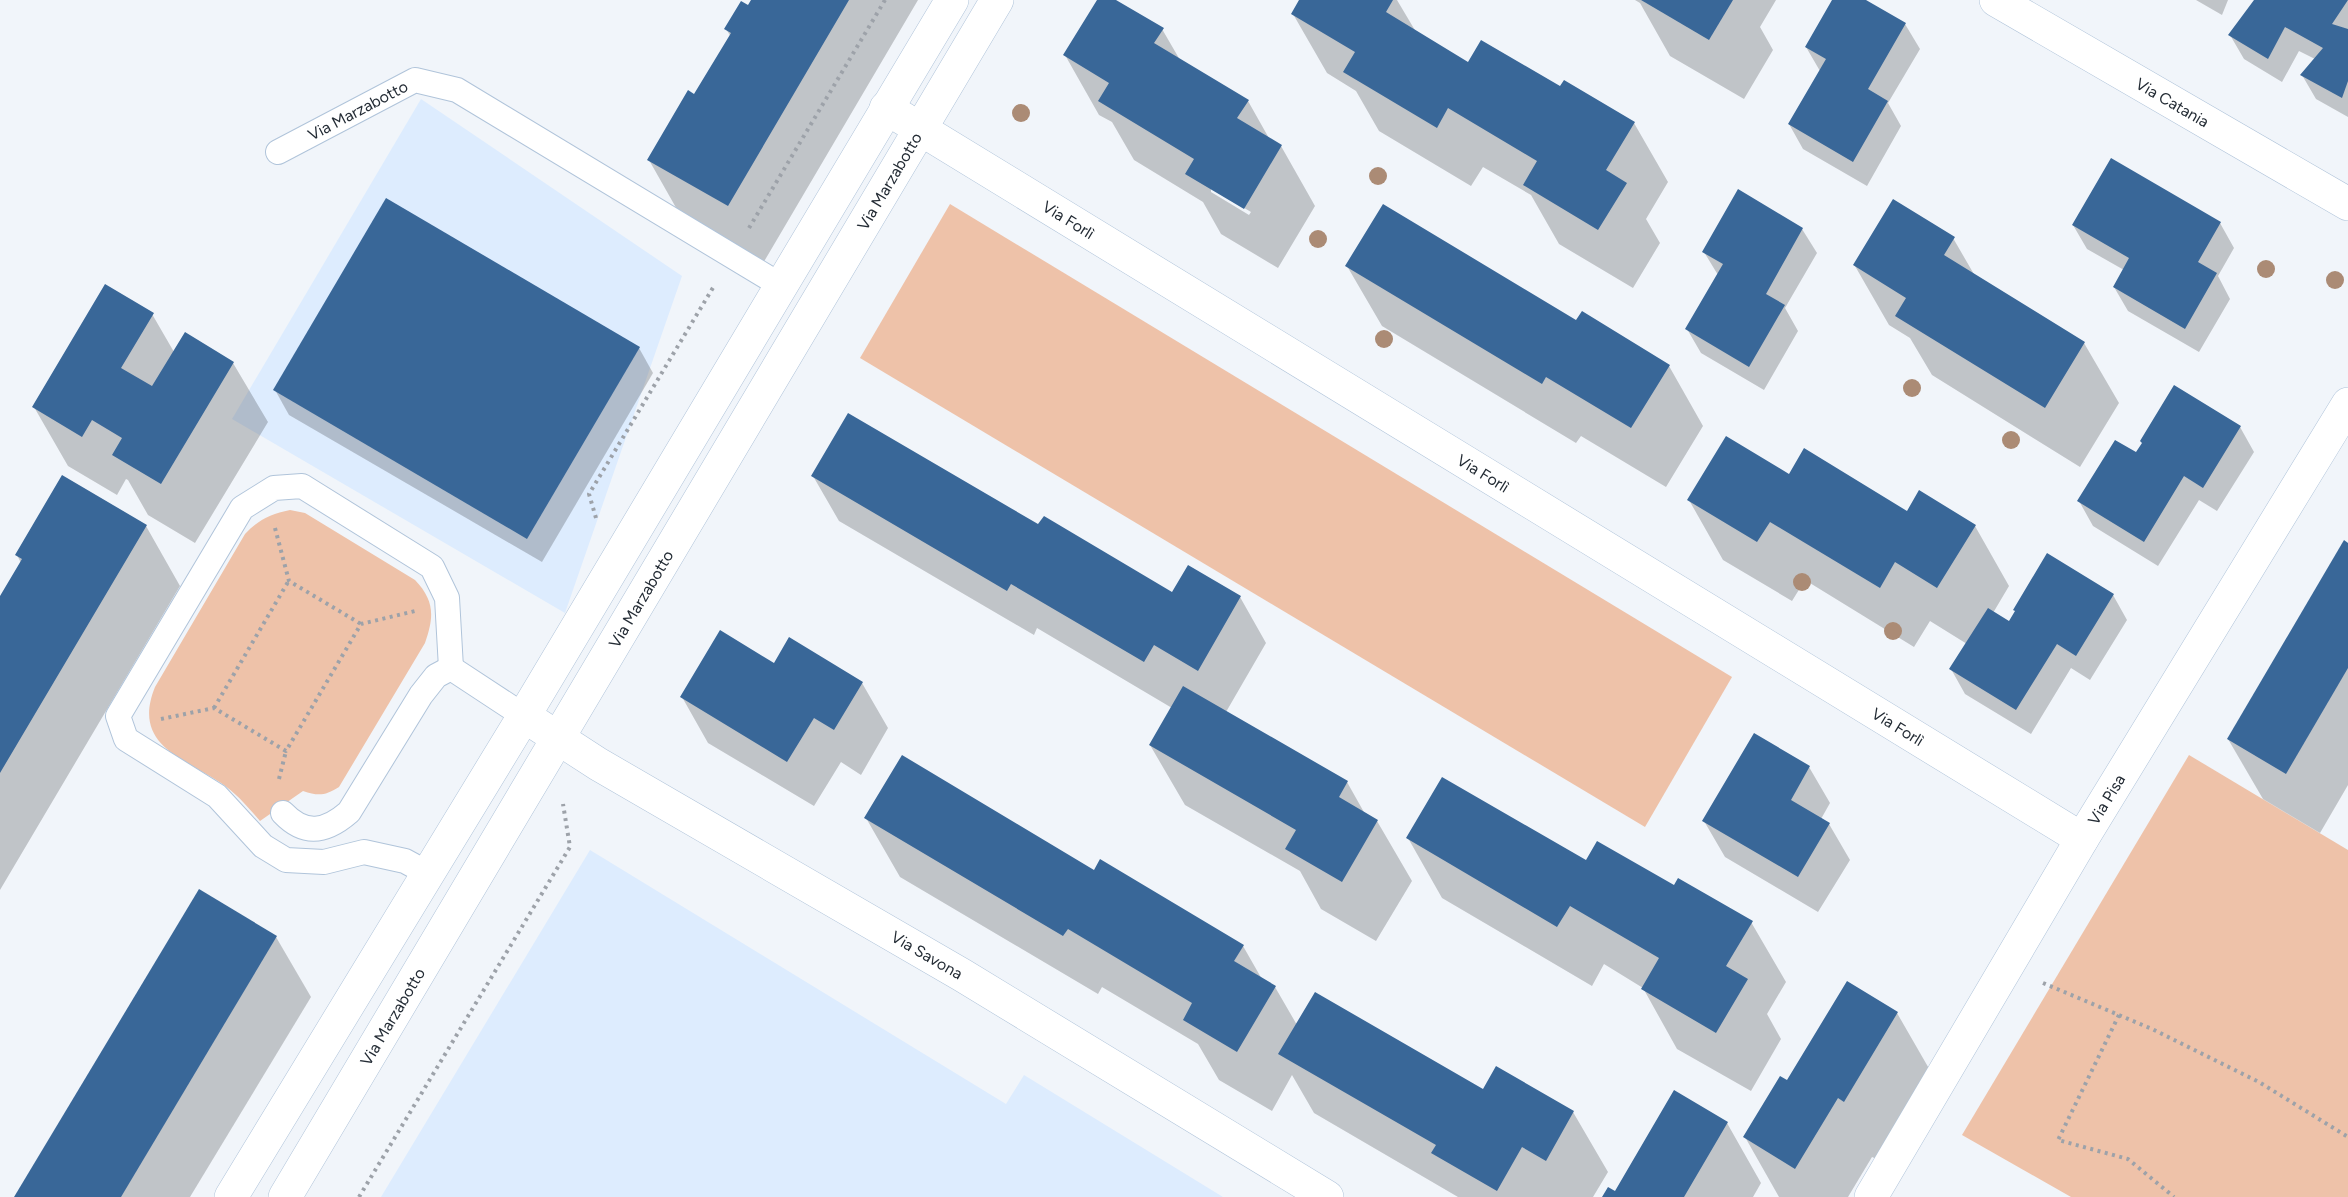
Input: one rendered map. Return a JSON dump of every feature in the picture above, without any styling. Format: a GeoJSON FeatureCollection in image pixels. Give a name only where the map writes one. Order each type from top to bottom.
{"type":"FeatureCollection","features":[{"type":"Feature","properties":{"kind":"street"},"geometry":{"type":"LineString","coordinates":[[231,1197],[524,716],[952,0]]}},
{"type":"Feature","properties":{"kind":"street","name":"Via Marzabotto"},"geometry":{"type":"LineString","coordinates":[[285,1197],[569,746],[919,130],[997,0]]}},
{"type":"Feature","properties":{"kind":"street","name":"Via Catania"},"geometry":{"type":"LineString","coordinates":[[1996,0],[2348,204]]}},
{"type":"Feature","properties":{"kind":"street","name":"Via Forlì"},"geometry":{"type":"LineString","coordinates":[[886,108],[919,130],[952,146],[2082,839]]}},
{"type":"Feature","properties":{"kind":"street","name":"Via Pisa"},"geometry":{"type":"LineString","coordinates":[[1871,1197],[2082,839],[2348,404]]}},
{"type":"Feature","properties":{"kind":"street","name":"Via Savona"},"geometry":{"type":"LineString","coordinates":[[524,716],[569,746],[963,975],[1327,1197]]}},
{"type":"Feature","properties":{"kind":"lane","name":"Via Marzabotto"},"geometry":{"type":"LineString","coordinates":[[278,152],[416,80],[457,90],[780,285]]}},
{"type":"Feature","properties":{"kind":"lane"},"geometry":{"type":"LineString","coordinates":[[428,873],[405,861],[364,852],[324,862],[286,860],[263,846],[217,796],[126,739],[118,716],[242,508],[274,488],[302,486],[432,567],[447,603],[451,668]]}},
{"type":"Feature","properties":{"kind":"lane"},"geometry":{"type":"LineString","coordinates":[[451,668],[524,716]]}},
{"type":"Feature","properties":{"kind":"lane"},"geometry":{"type":"LineString","coordinates":[[283,813],[302,828],[316,829],[339,821],[349,812],[421,695],[436,676],[451,668]]}},
{"type":"Feature","properties":{"kind":"path"},"geometry":{"type":"LineString","coordinates":[[750,226],[885,0]]}},
{"type":"Feature","properties":{"kind":"path"},"geometry":{"type":"LineString","coordinates":[[214,708],[288,581],[268,492]]}},
{"type":"Feature","properties":{"kind":"path"},"geometry":{"type":"LineString","coordinates":[[288,581],[361,624],[447,603]]}},
{"type":"Feature","properties":{"kind":"path"},"geometry":{"type":"LineString","coordinates":[[122,728],[214,708],[286,751],[361,624]]}},
{"type":"Feature","properties":{"kind":"path"},"geometry":{"type":"LineString","coordinates":[[359,1197],[570,847],[561,789],[569,746]]}},
{"type":"Feature","properties":{"kind":"path"},"geometry":{"type":"LineString","coordinates":[[2006,968],[2119,1015],[2259,1083],[2348,1137]]}},
{"type":"Feature","properties":{"kind":"path"},"geometry":{"type":"LineString","coordinates":[[2119,1015],[2058,1140],[2128,1159],[2174,1197]]}},
{"type":"Feature","properties":{"kind":"shaded area"},"geometry":{"type":"Polygon","coordinates":[[[421,99],[682,276],[565,613],[232,419],[421,99]]]}},
{"type":"Feature","properties":{"kind":"shaded area"},"geometry":{"type":"Polygon","coordinates":[[[950,204],[1732,677],[1645,827],[860,358],[950,204]]]}},
{"type":"Feature","properties":{"kind":"shaded area"},"geometry":{"type":"Polygon","coordinates":[[[290,510],[305,513],[415,580],[426,595],[431,617],[425,643],[339,787],[321,794],[303,791],[260,821],[221,783],[164,747],[155,736],[150,722],[150,706],[155,687],[245,534],[265,518],[290,510]]]}},
{"type":"Feature","properties":{"kind":"shaded area"},"geometry":{"type":"Polygon","coordinates":[[[2189,755],[2348,850],[2348,1197],[2071,1197],[1962,1135],[2189,755]]]}},
{"type":"Feature","properties":{"kind":"shaded area"},"geometry":{"type":"Polygon","coordinates":[[[590,850],[1006,1104],[1024,1075],[1223,1197],[381,1197],[590,850]]]}},
{"type":"Feature","properties":{"kind":"building"},"geometry":{"type":"Polygon","coordinates":[[[751,0],[849,0],[728,206],[647,160],[688,90],[694,94],[731,33],[724,29],[741,1],[748,5],[751,0]]]}},
{"type":"Feature","properties":{"kind":"building"},"geometry":{"type":"Polygon","coordinates":[[[1097,0],[1116,0],[1164,28],[1154,43],[1249,100],[1237,118],[1282,145],[1244,209],[1185,174],[1194,159],[1098,101],[1109,83],[1063,55],[1097,0]]]}},
{"type":"Feature","properties":{"kind":"building"},"geometry":{"type":"Polygon","coordinates":[[[1299,0],[1393,0],[1386,12],[1468,62],[1481,40],[1560,86],[1564,80],[1635,122],[1606,170],[1627,183],[1598,230],[1523,185],[1537,161],[1448,108],[1437,128],[1343,72],[1355,52],[1291,14],[1299,0]]]}},
{"type":"Feature","properties":{"kind":"building"},"geometry":{"type":"Polygon","coordinates":[[[1641,0],[1733,0],[1709,40],[1641,0]]]}},
{"type":"Feature","properties":{"kind":"building"},"geometry":{"type":"Polygon","coordinates":[[[1832,0],[1866,0],[1906,23],[1868,89],[1888,101],[1853,162],[1788,124],[1826,59],[1805,47],[1832,0]]]}},
{"type":"Feature","properties":{"kind":"building"},"geometry":{"type":"Polygon","coordinates":[[[2254,0],[2348,0],[2332,24],[2348,29],[2348,81],[2342,98],[2300,75],[2323,48],[2285,27],[2268,59],[2228,35],[2254,0]]]}},
{"type":"Feature","properties":{"kind":"building"},"geometry":{"type":"Polygon","coordinates":[[[2111,158],[2221,222],[2198,262],[2217,273],[2185,329],[2113,287],[2129,258],[2072,225],[2111,158]]]}},
{"type":"Feature","properties":{"kind":"building"},"geometry":{"type":"Polygon","coordinates":[[[1738,189],[1803,228],[1766,294],[1785,305],[1749,367],[1685,329],[1723,264],[1702,252],[1738,189]]]}},
{"type":"Feature","properties":{"kind":"building"},"geometry":{"type":"Polygon","coordinates":[[[386,198],[640,347],[527,539],[273,390],[386,198]]]}},
{"type":"Feature","properties":{"kind":"building"},"geometry":{"type":"Polygon","coordinates":[[[1893,199],[1955,237],[1944,255],[2085,342],[2045,408],[1895,316],[1906,298],[1853,265],[1893,199]]]}},
{"type":"Feature","properties":{"kind":"building"},"geometry":{"type":"Polygon","coordinates":[[[1383,204],[1576,320],[1582,311],[1670,365],[1631,428],[1546,377],[1542,384],[1345,266],[1383,204]]]}},
{"type":"Feature","properties":{"kind":"building"},"geometry":{"type":"Polygon","coordinates":[[[105,284],[154,313],[121,368],[152,386],[185,332],[234,362],[161,484],[112,455],[122,438],[92,420],[82,437],[32,407],[105,284]]]}},
{"type":"Feature","properties":{"kind":"building"},"geometry":{"type":"Polygon","coordinates":[[[2174,385],[2241,426],[2203,488],[2184,476],[2144,542],[2077,501],[2115,440],[2136,452],[2142,443],[2140,441],[2174,385]]]}},
{"type":"Feature","properties":{"kind":"building"},"geometry":{"type":"Polygon","coordinates":[[[848,413],[1038,524],[1044,516],[1172,592],[1188,565],[1241,596],[1198,671],[1154,645],[1144,662],[1011,584],[1007,591],[811,476],[848,413]]]}},
{"type":"Feature","properties":{"kind":"building"},"geometry":{"type":"Polygon","coordinates":[[[1726,436],[1789,474],[1804,448],[1907,511],[1919,490],[1976,525],[1937,588],[1895,562],[1880,588],[1770,522],[1757,542],[1687,500],[1726,436]]]}},
{"type":"Feature","properties":{"kind":"building"},"geometry":{"type":"Polygon","coordinates":[[[62,475],[147,525],[0,773],[0,596],[22,559],[15,555],[62,475]]]}},
{"type":"Feature","properties":{"kind":"building"},"geometry":{"type":"Polygon","coordinates":[[[2344,540],[2348,543],[2348,668],[2286,774],[2227,739],[2344,540]]]}},
{"type":"Feature","properties":{"kind":"building"},"geometry":{"type":"Polygon","coordinates":[[[2047,553],[2114,594],[2076,656],[2057,644],[2016,710],[1949,669],[1988,608],[2009,621],[2015,611],[2013,610],[2047,553]]]}},
{"type":"Feature","properties":{"kind":"building"},"geometry":{"type":"Polygon","coordinates":[[[720,630],[774,663],[789,637],[863,682],[834,730],[814,718],[787,762],[680,697],[720,630]]]}},
{"type":"Feature","properties":{"kind":"building"},"geometry":{"type":"Polygon","coordinates":[[[1183,686],[1348,781],[1339,797],[1378,820],[1342,882],[1285,849],[1296,830],[1149,745],[1183,686]]]}},
{"type":"Feature","properties":{"kind":"building"},"geometry":{"type":"Polygon","coordinates":[[[1754,733],[1810,766],[1791,800],[1830,823],[1798,877],[1702,821],[1754,733]]]}},
{"type":"Feature","properties":{"kind":"building"},"geometry":{"type":"Polygon","coordinates":[[[902,755],[1094,870],[1100,859],[1244,945],[1234,961],[1276,986],[1237,1052],[1183,1020],[1192,1003],[1068,929],[1063,936],[864,818],[902,755]]]}},
{"type":"Feature","properties":{"kind":"building"},"geometry":{"type":"Polygon","coordinates":[[[1442,777],[1586,860],[1597,841],[1674,885],[1678,878],[1753,921],[1726,966],[1748,979],[1716,1033],[1641,989],[1659,958],[1570,906],[1557,927],[1406,838],[1442,777]]]}},
{"type":"Feature","properties":{"kind":"building"},"geometry":{"type":"Polygon","coordinates":[[[199,889],[277,936],[121,1197],[14,1197],[199,889]]]}},
{"type":"Feature","properties":{"kind":"building"},"geometry":{"type":"Polygon","coordinates":[[[1847,981],[1898,1012],[1844,1102],[1838,1098],[1795,1169],[1743,1137],[1780,1076],[1787,1080],[1847,981]]]}},
{"type":"Feature","properties":{"kind":"building"},"geometry":{"type":"Polygon","coordinates":[[[1315,992],[1483,1089],[1496,1066],[1574,1111],[1546,1161],[1522,1147],[1497,1191],[1431,1153],[1436,1145],[1278,1054],[1315,992]]]}},
{"type":"Feature","properties":{"kind":"building"},"geometry":{"type":"Polygon","coordinates":[[[1674,1090],[1728,1122],[1684,1197],[1602,1197],[1608,1187],[1615,1191],[1674,1090]]]}}]}
